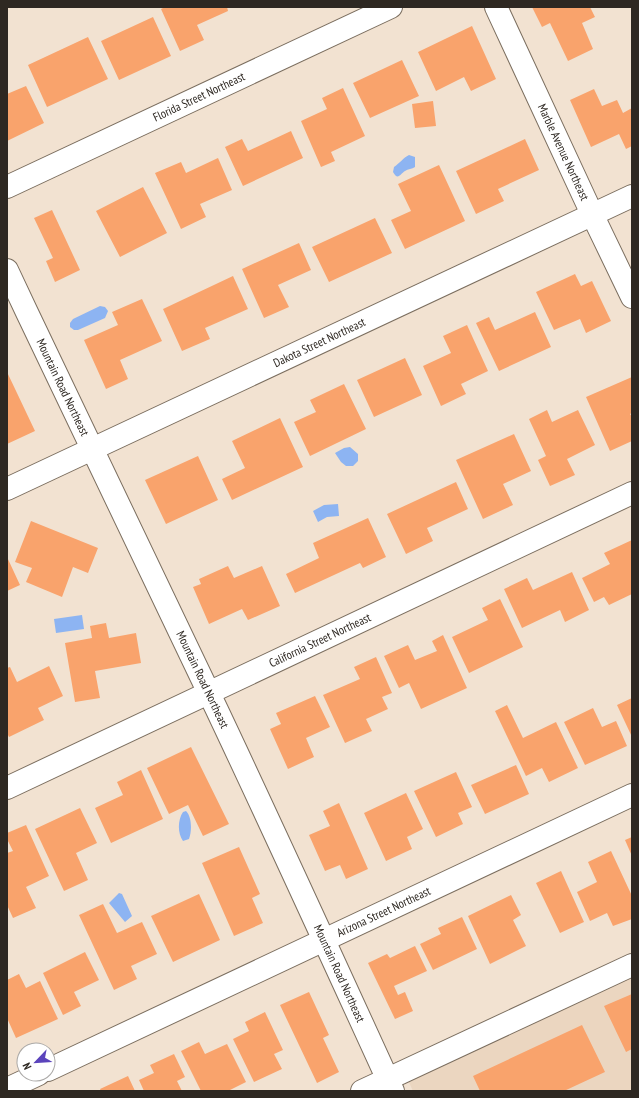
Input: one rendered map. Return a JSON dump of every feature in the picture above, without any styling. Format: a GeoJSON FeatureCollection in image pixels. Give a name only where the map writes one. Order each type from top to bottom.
{"type":"FeatureCollection","features":[{"type":"Feature","properties":{"kind":"street","name":"Florida Street Northeast"},"geometry":{"type":"LineString","coordinates":[[7,187],[391,7]]}},
{"type":"Feature","properties":{"kind":"street","name":"Marble Avenue Northeast"},"geometry":{"type":"LineString","coordinates":[[496,7],[632,297]]}},
{"type":"Feature","properties":{"kind":"street","name":"Dakota Street Northeast"},"geometry":{"type":"LineString","coordinates":[[7,489],[632,196]]}},
{"type":"Feature","properties":{"kind":"street","name":"Mountain Road Northeast"},"geometry":{"type":"LineString","coordinates":[[7,270],[209,693],[391,1085]]}},
{"type":"Feature","properties":{"kind":"street","name":"California Street Northeast"},"geometry":{"type":"LineString","coordinates":[[7,788],[632,494]]}},
{"type":"Feature","properties":{"kind":"street","name":"Arizona Street Northeast"},"geometry":{"type":"LineString","coordinates":[[56,1066],[632,795]]}},
{"type":"Feature","properties":{"kind":"street"},"geometry":{"type":"LineString","coordinates":[[362,1091],[391,1085],[632,965]]}},
{"type":"Feature","properties":{"kind":"street"},"geometry":{"type":"LineString","coordinates":[[7,1089],[22,1082]]}},
{"type":"Feature","properties":{"kind":"shaded area"},"geometry":{"type":"Polygon","coordinates":[[[632,954],[632,1091],[413,1091],[406,1076],[396,1064],[632,954]]]}},
{"type":"Feature","properties":{"kind":"water"},"geometry":{"type":"Polygon","coordinates":[[[409,155],[415,157],[415,167],[406,170],[399,176],[396,176],[393,172],[394,167],[409,155]]]}},
{"type":"Feature","properties":{"kind":"water"},"geometry":{"type":"Polygon","coordinates":[[[100,306],[105,307],[108,311],[105,318],[78,330],[74,330],[70,327],[70,323],[73,319],[100,306]]]}},
{"type":"Feature","properties":{"kind":"water"},"geometry":{"type":"Polygon","coordinates":[[[350,447],[358,454],[358,461],[353,466],[346,466],[341,462],[335,453],[344,448],[350,447]]]}},
{"type":"Feature","properties":{"kind":"water"},"geometry":{"type":"Polygon","coordinates":[[[338,504],[339,516],[327,517],[318,522],[313,511],[324,505],[338,504]]]}},
{"type":"Feature","properties":{"kind":"water"},"geometry":{"type":"Polygon","coordinates":[[[82,615],[84,629],[56,633],[54,619],[82,615]]]}},
{"type":"Feature","properties":{"kind":"water"},"geometry":{"type":"Polygon","coordinates":[[[186,811],[191,824],[191,832],[189,839],[183,841],[179,830],[179,822],[181,815],[186,811]]]}},
{"type":"Feature","properties":{"kind":"water"},"geometry":{"type":"Polygon","coordinates":[[[119,893],[122,894],[132,916],[125,922],[109,903],[119,893]]]}},
{"type":"Feature","properties":{"kind":"building"},"geometry":{"type":"Polygon","coordinates":[[[165,7],[227,7],[228,11],[197,25],[204,40],[180,51],[161,9],[165,7]]]}},
{"type":"Feature","properties":{"kind":"building"},"geometry":{"type":"Polygon","coordinates":[[[532,7],[590,7],[595,17],[582,23],[593,49],[568,61],[550,23],[542,27],[532,7]]]}},
{"type":"Feature","properties":{"kind":"building"},"geometry":{"type":"Polygon","coordinates":[[[153,17],[171,56],[119,80],[101,41],[153,17]]]}},
{"type":"Feature","properties":{"kind":"building"},"geometry":{"type":"Polygon","coordinates":[[[472,26],[496,79],[471,91],[464,77],[436,91],[418,52],[472,26]]]}},
{"type":"Feature","properties":{"kind":"building"},"geometry":{"type":"Polygon","coordinates":[[[88,37],[108,79],[47,107],[28,65],[88,37]]]}},
{"type":"Feature","properties":{"kind":"building"},"geometry":{"type":"Polygon","coordinates":[[[402,60],[419,96],[370,118],[353,83],[402,60]]]}},
{"type":"Feature","properties":{"kind":"building"},"geometry":{"type":"Polygon","coordinates":[[[26,86],[44,123],[7,141],[7,94],[26,86]]]}},
{"type":"Feature","properties":{"kind":"building"},"geometry":{"type":"Polygon","coordinates":[[[343,88],[365,136],[331,152],[335,161],[321,167],[301,121],[327,109],[322,98],[343,88]]]}},
{"type":"Feature","properties":{"kind":"building"},"geometry":{"type":"Polygon","coordinates":[[[594,89],[602,106],[617,100],[623,113],[632,108],[632,146],[626,149],[619,134],[591,147],[570,100],[594,89]]]}},
{"type":"Feature","properties":{"kind":"building"},"geometry":{"type":"Polygon","coordinates":[[[433,101],[436,126],[415,128],[412,104],[433,101]]]}},
{"type":"Feature","properties":{"kind":"building"},"geometry":{"type":"Polygon","coordinates":[[[291,131],[303,158],[243,186],[225,147],[242,139],[248,151],[291,131]]]}},
{"type":"Feature","properties":{"kind":"building"},"geometry":{"type":"Polygon","coordinates":[[[525,139],[539,170],[498,189],[504,201],[476,214],[456,171],[525,139]]]}},
{"type":"Feature","properties":{"kind":"building"},"geometry":{"type":"Polygon","coordinates":[[[218,158],[232,190],[200,204],[206,217],[181,229],[155,173],[181,162],[186,173],[218,158]]]}},
{"type":"Feature","properties":{"kind":"building"},"geometry":{"type":"Polygon","coordinates":[[[439,165],[465,221],[405,249],[391,220],[411,211],[398,184],[439,165]]]}},
{"type":"Feature","properties":{"kind":"building"},"geometry":{"type":"Polygon","coordinates":[[[143,187],[167,233],[120,257],[96,211],[143,187]]]}},
{"type":"Feature","properties":{"kind":"building"},"geometry":{"type":"Polygon","coordinates":[[[52,210],[80,270],[55,282],[46,261],[53,258],[34,218],[52,210]]]}},
{"type":"Feature","properties":{"kind":"building"},"geometry":{"type":"Polygon","coordinates":[[[375,218],[392,253],[329,282],[312,247],[375,218]]]}},
{"type":"Feature","properties":{"kind":"building"},"geometry":{"type":"Polygon","coordinates":[[[299,243],[311,270],[278,285],[289,307],[264,318],[242,269],[299,243]]]}},
{"type":"Feature","properties":{"kind":"building"},"geometry":{"type":"Polygon","coordinates":[[[575,274],[581,286],[592,281],[611,321],[586,333],[580,319],[554,330],[536,292],[575,274]]]}},
{"type":"Feature","properties":{"kind":"building"},"geometry":{"type":"Polygon","coordinates":[[[233,276],[248,309],[205,328],[210,339],[182,351],[163,309],[233,276]]]}},
{"type":"Feature","properties":{"kind":"building"},"geometry":{"type":"Polygon","coordinates":[[[142,299],[162,341],[120,360],[128,379],[106,389],[84,340],[118,325],[112,312],[142,299]]]}},
{"type":"Feature","properties":{"kind":"building"},"geometry":{"type":"Polygon","coordinates":[[[535,312],[551,347],[499,371],[476,323],[489,317],[495,330],[535,312]]]}},
{"type":"Feature","properties":{"kind":"building"},"geometry":{"type":"Polygon","coordinates":[[[467,325],[488,371],[461,384],[466,394],[441,406],[423,366],[451,353],[443,336],[467,325]]]}},
{"type":"Feature","properties":{"kind":"building"},"geometry":{"type":"Polygon","coordinates":[[[405,358],[422,395],[374,417],[357,380],[405,358]]]}},
{"type":"Feature","properties":{"kind":"building"},"geometry":{"type":"Polygon","coordinates":[[[7,372],[35,431],[7,444],[7,372]]]}},
{"type":"Feature","properties":{"kind":"building"},"geometry":{"type":"Polygon","coordinates":[[[632,377],[632,413],[630,414],[632,417],[632,441],[610,451],[586,397],[632,377]]]}},
{"type":"Feature","properties":{"kind":"building"},"geometry":{"type":"Polygon","coordinates":[[[344,384],[366,429],[310,456],[294,422],[316,412],[310,400],[344,384]]]}},
{"type":"Feature","properties":{"kind":"building"},"geometry":{"type":"Polygon","coordinates":[[[547,410],[552,422],[578,410],[595,445],[567,459],[575,475],[550,486],[538,460],[546,456],[529,419],[547,410]]]}},
{"type":"Feature","properties":{"kind":"building"},"geometry":{"type":"Polygon","coordinates":[[[280,418],[303,467],[232,500],[222,479],[245,468],[232,441],[280,418]]]}},
{"type":"Feature","properties":{"kind":"building"},"geometry":{"type":"Polygon","coordinates":[[[514,434],[531,471],[503,484],[513,505],[483,519],[456,460],[514,434]]]}},
{"type":"Feature","properties":{"kind":"building"},"geometry":{"type":"Polygon","coordinates":[[[198,456],[218,500],[166,524],[145,480],[198,456]]]}},
{"type":"Feature","properties":{"kind":"building"},"geometry":{"type":"Polygon","coordinates":[[[456,482],[468,509],[427,528],[433,541],[406,554],[387,514],[456,482]]]}},
{"type":"Feature","properties":{"kind":"building"},"geometry":{"type":"Polygon","coordinates":[[[368,518],[386,557],[363,568],[360,563],[295,593],[286,574],[319,558],[313,543],[368,518]]]}},
{"type":"Feature","properties":{"kind":"building"},"geometry":{"type":"Polygon","coordinates":[[[31,521],[98,548],[88,573],[73,567],[62,597],[26,582],[32,568],[15,562],[31,521]]]}},
{"type":"Feature","properties":{"kind":"building"},"geometry":{"type":"Polygon","coordinates":[[[632,540],[632,594],[609,605],[604,597],[594,602],[582,578],[610,564],[604,553],[632,540]]]}},
{"type":"Feature","properties":{"kind":"building"},"geometry":{"type":"Polygon","coordinates":[[[7,557],[20,585],[7,591],[7,557]]]}},
{"type":"Feature","properties":{"kind":"building"},"geometry":{"type":"Polygon","coordinates":[[[228,566],[234,578],[262,566],[280,606],[248,620],[242,609],[209,624],[193,587],[201,584],[199,579],[228,566]]]}},
{"type":"Feature","properties":{"kind":"building"},"geometry":{"type":"Polygon","coordinates":[[[572,572],[589,610],[565,622],[560,610],[522,628],[504,589],[527,578],[533,590],[572,572]]]}},
{"type":"Feature","properties":{"kind":"building"},"geometry":{"type":"Polygon","coordinates":[[[500,599],[523,647],[469,673],[452,637],[488,620],[482,608],[500,599]]]}},
{"type":"Feature","properties":{"kind":"building"},"geometry":{"type":"Polygon","coordinates":[[[106,623],[109,638],[136,633],[141,663],[95,671],[100,698],[75,702],[65,643],[92,638],[90,626],[106,623]]]}},
{"type":"Feature","properties":{"kind":"building"},"geometry":{"type":"Polygon","coordinates":[[[443,635],[467,688],[421,709],[409,683],[399,688],[384,656],[408,645],[415,660],[437,651],[432,641],[443,635]]]}},
{"type":"Feature","properties":{"kind":"building"},"geometry":{"type":"Polygon","coordinates":[[[376,657],[392,693],[382,697],[388,709],[366,719],[372,731],[345,743],[323,695],[360,679],[354,667],[376,657]]]}},
{"type":"Feature","properties":{"kind":"building"},"geometry":{"type":"Polygon","coordinates":[[[49,666],[63,696],[38,708],[44,720],[9,737],[7,733],[7,668],[10,667],[17,682],[49,666]]]}},
{"type":"Feature","properties":{"kind":"building"},"geometry":{"type":"Polygon","coordinates":[[[315,696],[330,727],[306,738],[314,757],[288,769],[270,729],[281,724],[276,713],[315,696]]]}},
{"type":"Feature","properties":{"kind":"building"},"geometry":{"type":"Polygon","coordinates":[[[632,698],[632,737],[617,705],[632,698]]]}},
{"type":"Feature","properties":{"kind":"building"},"geometry":{"type":"Polygon","coordinates":[[[507,705],[523,738],[556,722],[578,768],[549,782],[542,768],[526,776],[495,711],[507,705]]]}},
{"type":"Feature","properties":{"kind":"building"},"geometry":{"type":"Polygon","coordinates":[[[593,708],[602,727],[616,721],[627,746],[585,765],[564,722],[593,708]]]}},
{"type":"Feature","properties":{"kind":"building"},"geometry":{"type":"Polygon","coordinates":[[[191,747],[229,824],[203,836],[188,805],[169,814],[147,768],[191,747]]]}},
{"type":"Feature","properties":{"kind":"building"},"geometry":{"type":"Polygon","coordinates":[[[516,765],[529,794],[485,814],[471,785],[516,765]]]}},
{"type":"Feature","properties":{"kind":"building"},"geometry":{"type":"Polygon","coordinates":[[[141,770],[163,819],[111,843],[95,808],[123,795],[117,782],[141,770]]]}},
{"type":"Feature","properties":{"kind":"building"},"geometry":{"type":"Polygon","coordinates":[[[456,772],[472,807],[458,813],[463,824],[436,837],[414,791],[456,772]]]}},
{"type":"Feature","properties":{"kind":"building"},"geometry":{"type":"Polygon","coordinates":[[[406,793],[423,829],[407,837],[412,849],[386,861],[364,813],[406,793]]]}},
{"type":"Feature","properties":{"kind":"building"},"geometry":{"type":"Polygon","coordinates":[[[339,803],[368,869],[346,879],[340,865],[325,871],[309,835],[330,826],[323,811],[339,803]]]}},
{"type":"Feature","properties":{"kind":"building"},"geometry":{"type":"Polygon","coordinates":[[[80,808],[97,843],[76,853],[88,880],[64,891],[35,829],[80,808]]]}},
{"type":"Feature","properties":{"kind":"building"},"geometry":{"type":"Polygon","coordinates":[[[26,825],[49,876],[26,887],[36,908],[13,918],[7,905],[7,853],[13,851],[7,839],[7,833],[26,825]]]}},
{"type":"Feature","properties":{"kind":"building"},"geometry":{"type":"Polygon","coordinates":[[[632,837],[632,856],[625,840],[632,837]]]}},
{"type":"Feature","properties":{"kind":"building"},"geometry":{"type":"Polygon","coordinates":[[[239,847],[260,894],[252,898],[263,923],[234,936],[202,863],[239,847]]]}},
{"type":"Feature","properties":{"kind":"building"},"geometry":{"type":"Polygon","coordinates":[[[611,851],[632,896],[632,919],[613,926],[607,913],[590,921],[577,892],[597,882],[588,862],[611,851]]]}},
{"type":"Feature","properties":{"kind":"building"},"geometry":{"type":"Polygon","coordinates":[[[561,871],[584,922],[560,933],[536,883],[561,871]]]}},
{"type":"Feature","properties":{"kind":"building"},"geometry":{"type":"Polygon","coordinates":[[[199,894],[220,940],[173,962],[151,916],[199,894]]]}},
{"type":"Feature","properties":{"kind":"building"},"geometry":{"type":"Polygon","coordinates":[[[511,895],[521,915],[513,920],[526,946],[490,964],[468,916],[511,895]]]}},
{"type":"Feature","properties":{"kind":"building"},"geometry":{"type":"Polygon","coordinates":[[[103,904],[117,933],[142,922],[157,954],[131,966],[137,979],[114,990],[79,915],[103,904]]]}},
{"type":"Feature","properties":{"kind":"building"},"geometry":{"type":"Polygon","coordinates":[[[462,917],[477,949],[433,970],[420,944],[441,934],[438,928],[462,917]]]}},
{"type":"Feature","properties":{"kind":"building"},"geometry":{"type":"Polygon","coordinates":[[[415,946],[427,971],[394,986],[398,995],[405,992],[413,1011],[395,1019],[368,963],[387,954],[390,958],[415,946]]]}},
{"type":"Feature","properties":{"kind":"building"},"geometry":{"type":"Polygon","coordinates":[[[85,952],[99,980],[74,992],[81,1006],[63,1015],[43,973],[85,952]]]}},
{"type":"Feature","properties":{"kind":"building"},"geometry":{"type":"Polygon","coordinates":[[[19,974],[26,988],[40,981],[58,1019],[16,1038],[7,1018],[7,980],[19,974]]]}},
{"type":"Feature","properties":{"kind":"building"},"geometry":{"type":"Polygon","coordinates":[[[309,992],[329,1035],[323,1038],[339,1072],[317,1083],[280,1005],[309,992]]]}},
{"type":"Feature","properties":{"kind":"building"},"geometry":{"type":"Polygon","coordinates":[[[632,994],[632,1049],[626,1052],[604,1006],[632,994]]]}},
{"type":"Feature","properties":{"kind":"building"},"geometry":{"type":"Polygon","coordinates":[[[265,1012],[283,1050],[274,1054],[282,1069],[254,1082],[233,1039],[249,1031],[245,1022],[265,1012]]]}},
{"type":"Feature","properties":{"kind":"building"},"geometry":{"type":"Polygon","coordinates":[[[582,1025],[605,1072],[564,1091],[480,1091],[473,1076],[582,1025]]]}},
{"type":"Feature","properties":{"kind":"building"},"geometry":{"type":"Polygon","coordinates":[[[199,1042],[205,1054],[227,1044],[246,1082],[228,1091],[201,1091],[181,1051],[199,1042]]]}},
{"type":"Feature","properties":{"kind":"building"},"geometry":{"type":"Polygon","coordinates":[[[174,1054],[185,1077],[177,1081],[182,1091],[144,1091],[139,1080],[154,1073],[150,1065],[174,1054]]]}},
{"type":"Feature","properties":{"kind":"building"},"geometry":{"type":"Polygon","coordinates":[[[128,1076],[135,1091],[101,1091],[100,1089],[128,1076]]]}}]}
